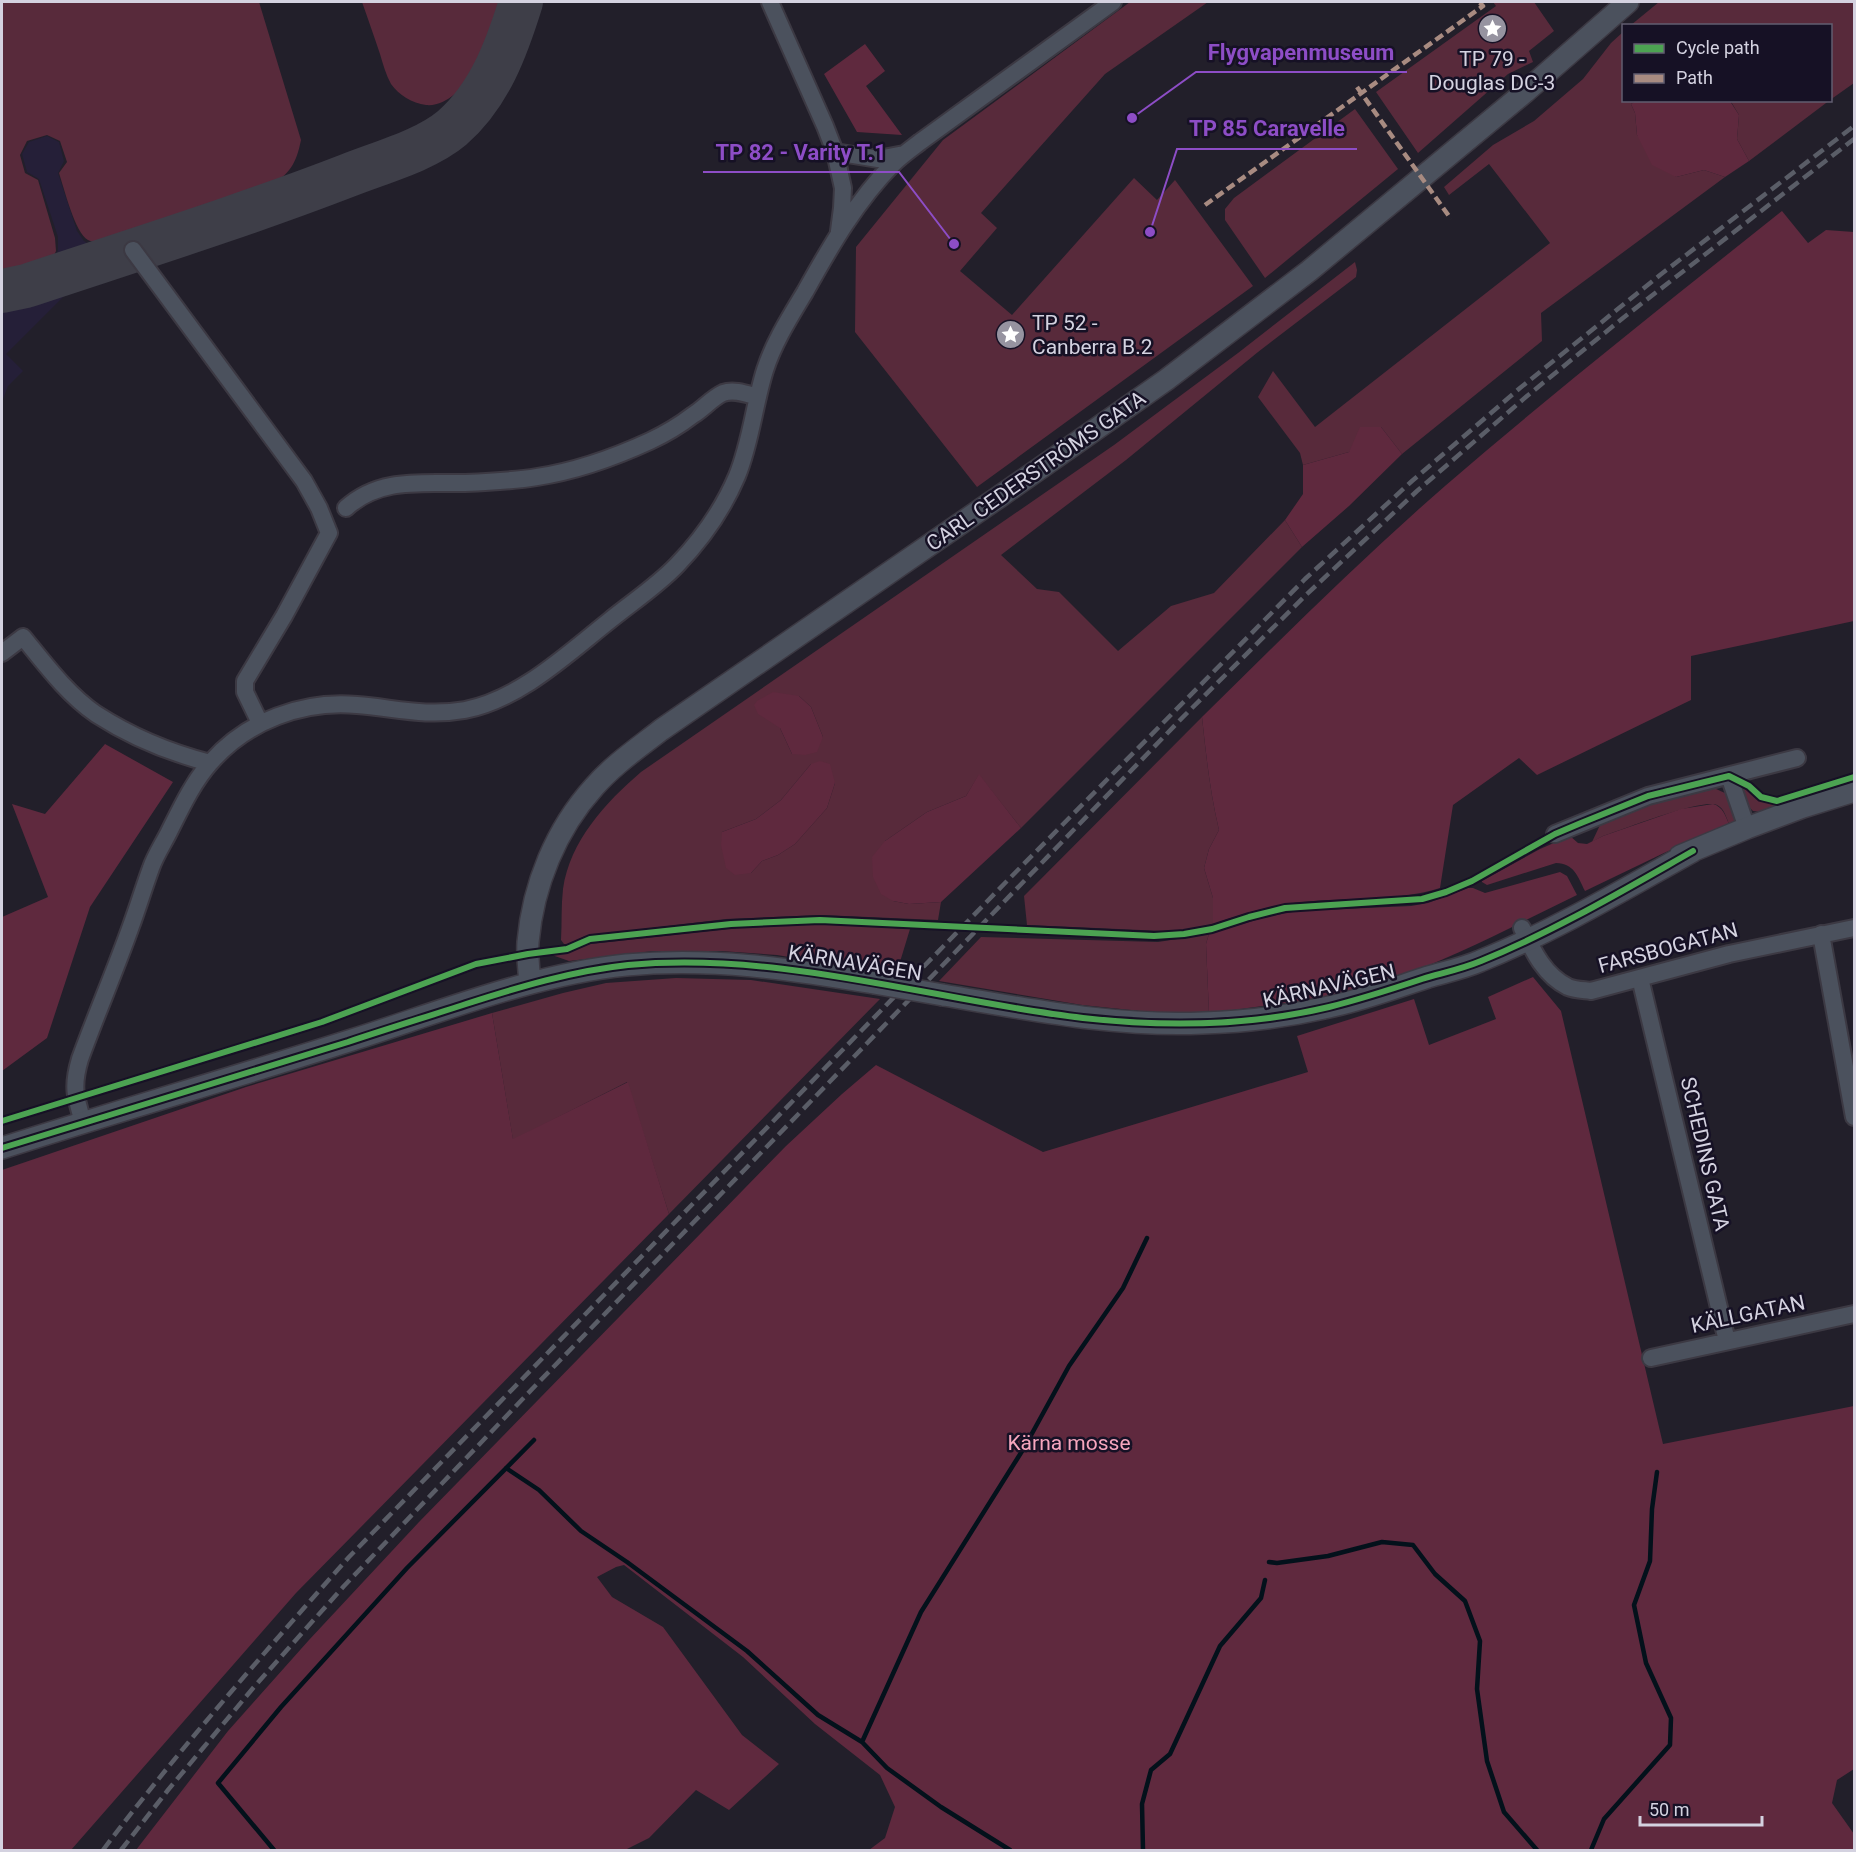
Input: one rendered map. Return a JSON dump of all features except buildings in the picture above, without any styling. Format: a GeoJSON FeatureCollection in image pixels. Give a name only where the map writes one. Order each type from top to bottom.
{"type":"FeatureCollection","features":[{"type":"Feature","properties":{"kind":"street"},"geometry":{"type":"LineString","coordinates":[[770,2],[835,152],[843,188],[838,235]]}},
{"type":"Feature","properties":{"kind":"street"},"geometry":{"type":"LineString","coordinates":[[83,1122],[75,1097],[75,1078],[80,1059],[131,927],[152,864],[180,809],[210,763],[224,749],[261,723],[294,710],[327,704],[439,713],[467,710],[520,688],[544,672],[673,569],[698,542],[720,510],[737,476],[765,371],[776,341],[838,235],[876,184],[904,154],[1113,2]]}},
{"type":"Feature","properties":{"kind":"street","name":"CARL CEDERSTRÖMS GATA"},"geometry":{"type":"LineString","coordinates":[[530,983],[528,942],[532,911],[545,868],[564,826],[594,786],[614,766],[662,730],[1157,386],[1219,340],[1343,243],[1525,92],[1628,2]]}},
{"type":"Feature","properties":{"kind":"street"},"geometry":{"type":"LineString","coordinates":[[835,152],[878,159],[904,154]]}},
{"type":"Feature","properties":{"kind":"street"},"geometry":{"type":"LineString","coordinates":[[133,250],[304,481],[319,508],[328,533],[284,616],[245,681],[245,692],[261,723]]}},
{"type":"Feature","properties":{"kind":"street"},"geometry":{"type":"LineString","coordinates":[[346,508],[356,498],[394,484],[465,483],[535,477],[579,469],[614,458],[659,437],[694,415],[722,393],[735,391],[758,397]]}},
{"type":"Feature","properties":{"kind":"street"},"geometry":{"type":"LineString","coordinates":[[2,653],[23,637],[51,672],[95,713],[136,736],[190,758],[210,763]]}},
{"type":"Feature","properties":{"kind":"street"},"geometry":{"type":"LineString","coordinates":[[1555,834],[1648,796],[1797,758]]}},
{"type":"Feature","properties":{"kind":"street"},"geometry":{"type":"LineString","coordinates":[[1729,776],[1747,828]]}},
{"type":"Feature","properties":{"kind":"street","name":"KÄRNAVÄGEN"},"geometry":{"type":"LineString","coordinates":[[2,1148],[322,1050],[530,983],[617,967],[668,963],[752,965],[794,969],[1083,1017],[1159,1023],[1258,1019],[1326,1008],[1478,963],[1525,934],[1587,910],[1693,851],[1803,807],[1854,791]]}},
{"type":"Feature","properties":{"kind":"street","name":"FARSBOGATAN"},"geometry":{"type":"LineString","coordinates":[[1525,934],[1541,966],[1570,988],[1591,991],[1729,954],[1854,928]]}},
{"type":"Feature","properties":{"kind":"street"},"geometry":{"type":"LineString","coordinates":[[1821,934],[1854,1117]]}},
{"type":"Feature","properties":{"kind":"street","name":"SCHEDINS GATA"},"geometry":{"type":"LineString","coordinates":[[1640,978],[1727,1341]]}},
{"type":"Feature","properties":{"kind":"street","name":"KÄLLGATAN"},"geometry":{"type":"LineString","coordinates":[[1651,1358],[1854,1314]]}},
{"type":"Feature","properties":{"kind":"shaded area"},"geometry":{"type":"Polygon","coordinates":[[[2,2],[259,2],[301,140],[291,168],[282,178],[268,187],[107,241],[95,242],[83,236],[70,210],[59,173],[67,162],[60,141],[47,135],[27,141],[20,155],[25,173],[38,180],[55,238],[56,251],[52,260],[2,276],[2,2]]]}},
{"type":"Feature","properties":{"kind":"shaded area"},"geometry":{"type":"Polygon","coordinates":[[[362,2],[502,2],[490,40],[473,75],[452,97],[441,103],[430,105],[406,98],[391,84],[362,2]]]}},
{"type":"Feature","properties":{"kind":"shaded area"},"geometry":{"type":"Polygon","coordinates":[[[1130,2],[1208,2],[1105,74],[981,213],[997,228],[960,271],[1012,315],[1134,178],[1157,200],[1175,180],[1253,286],[977,487],[855,332],[856,247],[943,140],[1130,2]]]}},
{"type":"Feature","properties":{"kind":"shaded area"},"geometry":{"type":"Polygon","coordinates":[[[1493,2],[1534,2],[1554,31],[1529,51],[1533,62],[1508,74],[1418,153],[1376,92],[1496,6],[1493,2]]]}},
{"type":"Feature","properties":{"kind":"shaded area"},"geometry":{"type":"Polygon","coordinates":[[[1659,2],[1854,2],[1854,83],[1832,99],[1832,24],[1632,24],[1659,2]]]}},
{"type":"Feature","properties":{"kind":"shaded area"},"geometry":{"type":"Polygon","coordinates":[[[1622,33],[1622,102],[1634,102],[1631,104],[1635,113],[1637,135],[1676,177],[1704,170],[1725,177],[1541,313],[1542,341],[1402,454],[1381,427],[1349,452],[1303,465],[1300,453],[1258,397],[1273,371],[1315,427],[1550,243],[1489,164],[1449,195],[1444,187],[1493,145],[1534,121],[1583,79],[1611,43],[1622,33]]]}},
{"type":"Feature","properties":{"kind":"shaded area"},"geometry":{"type":"Polygon","coordinates":[[[1731,102],[1827,102],[1749,161],[1737,139],[1739,115],[1731,102]]]}},
{"type":"Feature","properties":{"kind":"shaded area"},"geometry":{"type":"Polygon","coordinates":[[[1355,109],[1398,169],[1265,278],[1225,220],[1225,209],[1234,198],[1355,109]]]}},
{"type":"Feature","properties":{"kind":"shaded area"},"geometry":{"type":"Polygon","coordinates":[[[47,136],[59,142],[64,161],[58,173],[77,231],[84,241],[92,246],[103,247],[224,206],[232,230],[78,282],[6,354],[23,371],[8,386],[2,402],[2,281],[48,265],[55,258],[58,250],[58,237],[39,179],[27,172],[22,154],[29,142],[47,136]]]}},
{"type":"Feature","properties":{"kind":"shaded area"},"geometry":{"type":"Polygon","coordinates":[[[1355,262],[1356,277],[1258,352],[1126,460],[1001,555],[1037,589],[1059,592],[1118,651],[1171,606],[1214,593],[1285,520],[1302,547],[1021,828],[979,775],[966,796],[927,812],[885,841],[893,901],[909,904],[941,902],[938,920],[821,915],[726,919],[585,936],[564,944],[561,940],[563,889],[573,855],[581,839],[602,810],[641,772],[1114,445],[1355,262]],[[799,696],[780,728],[792,754],[823,737],[811,707],[799,696]],[[811,764],[781,800],[756,819],[722,832],[751,873],[762,861],[778,855],[795,844],[827,808],[835,783],[811,764]]]}},
{"type":"Feature","properties":{"kind":"shaded area"},"geometry":{"type":"Polygon","coordinates":[[[1202,717],[1219,830],[1209,849],[1204,868],[1213,898],[1213,924],[1185,930],[1163,931],[1027,925],[1024,896],[1202,717]]]}},
{"type":"Feature","properties":{"kind":"shaded area"},"geometry":{"type":"Polygon","coordinates":[[[1714,788],[1727,794],[1738,821],[1729,824],[1721,808],[1709,804],[1662,816],[1592,842],[1600,825],[1604,822],[1651,804],[1714,788]]]}},
{"type":"Feature","properties":{"kind":"shaded area"},"geometry":{"type":"Polygon","coordinates":[[[1744,788],[1769,803],[1779,805],[1761,812],[1753,811],[1745,803],[1744,788]]]}},
{"type":"Feature","properties":{"kind":"shaded area"},"geometry":{"type":"Polygon","coordinates":[[[774,924],[910,929],[896,975],[777,955],[721,951],[653,951],[569,961],[552,955],[590,944],[774,924]]]}},
{"type":"Feature","properties":{"kind":"shaded area"},"geometry":{"type":"Polygon","coordinates":[[[1209,934],[1206,944],[1209,1013],[1150,1012],[1082,1005],[939,981],[981,937],[1158,942],[1209,934]]]}},
{"type":"Feature","properties":{"kind":"shaded area"},"geometry":{"type":"Polygon","coordinates":[[[676,978],[751,980],[880,999],[669,1214],[627,1082],[513,1140],[492,1013],[606,983],[676,978]]]}},
{"type":"Feature","properties":{"kind":"green space"},"geometry":{"type":"Polygon","coordinates":[[[865,44],[885,71],[866,86],[902,135],[857,132],[824,74],[865,44]]]}},
{"type":"Feature","properties":{"kind":"green space"},"geometry":{"type":"Polygon","coordinates":[[[1634,102],[1731,102],[1739,115],[1737,139],[1749,161],[1725,177],[1704,170],[1676,177],[1652,165],[1637,135],[1635,113],[1631,104],[1634,102]]]}},
{"type":"Feature","properties":{"kind":"green space"},"geometry":{"type":"Polygon","coordinates":[[[1782,211],[1808,243],[1826,230],[1854,232],[1854,621],[1691,656],[1691,700],[1537,775],[1519,758],[1453,805],[1440,888],[1389,897],[1290,903],[1257,910],[1213,924],[1213,898],[1204,868],[1209,849],[1219,830],[1202,717],[1352,570],[1445,486],[1570,381],[1782,211]]]}},
{"type":"Feature","properties":{"kind":"green space"},"geometry":{"type":"Polygon","coordinates":[[[1360,427],[1381,427],[1402,454],[1349,506],[1302,547],[1285,520],[1303,494],[1303,465],[1349,452],[1360,427]]]}},
{"type":"Feature","properties":{"kind":"green space"},"geometry":{"type":"Polygon","coordinates":[[[773,692],[799,696],[811,707],[823,737],[817,752],[805,755],[792,754],[780,728],[758,714],[754,705],[773,692]]]}},
{"type":"Feature","properties":{"kind":"green space"},"geometry":{"type":"Polygon","coordinates":[[[105,744],[173,782],[90,907],[47,1038],[2,1071],[2,917],[48,897],[12,804],[45,814],[105,744]]]}},
{"type":"Feature","properties":{"kind":"green space"},"geometry":{"type":"Polygon","coordinates":[[[820,761],[830,764],[835,783],[827,808],[795,844],[778,855],[762,861],[751,873],[735,875],[726,868],[721,845],[722,832],[756,819],[781,800],[811,764],[820,761]]]}},
{"type":"Feature","properties":{"kind":"green space"},"geometry":{"type":"Polygon","coordinates":[[[979,774],[1021,828],[941,902],[909,904],[893,901],[881,894],[873,877],[872,857],[885,841],[927,812],[966,796],[979,774]]]}},
{"type":"Feature","properties":{"kind":"green space"},"geometry":{"type":"Polygon","coordinates":[[[1713,804],[1721,809],[1729,824],[1585,891],[1571,868],[1556,863],[1487,885],[1482,882],[1540,849],[1570,836],[1578,843],[1587,844],[1603,836],[1681,809],[1713,804]]]}},
{"type":"Feature","properties":{"kind":"green space"},"geometry":{"type":"Polygon","coordinates":[[[1560,872],[1567,876],[1577,895],[1437,962],[1367,987],[1323,997],[1209,1013],[1206,944],[1209,934],[1266,917],[1298,911],[1411,906],[1428,903],[1468,888],[1485,893],[1560,872]]]}},
{"type":"Feature","properties":{"kind":"green space","name":"Kärna mosse"},"geometry":{"type":"Polygon","coordinates":[[[1533,977],[1561,1011],[1663,1444],[1854,1406],[1854,1769],[1837,1780],[1832,1803],[1854,1834],[1854,1850],[869,1850],[885,1838],[895,1807],[880,1775],[815,1724],[743,1657],[624,1565],[597,1577],[612,1597],[663,1627],[742,1735],[779,1764],[729,1810],[696,1790],[649,1838],[625,1850],[136,1850],[228,1731],[419,1522],[786,1146],[876,1065],[1043,1152],[1308,1072],[1297,1036],[1414,999],[1429,1045],[1496,1019],[1488,997],[1533,977]]]}},
{"type":"Feature","properties":{"kind":"green space"},"geometry":{"type":"Polygon","coordinates":[[[492,1013],[513,1139],[628,1082],[669,1214],[296,1593],[71,1850],[2,1850],[2,1170],[246,1087],[492,1013]]]}},
{"type":"Feature","properties":{"kind":"waterway"},"geometry":{"type":"LineString","coordinates":[[1010,1850],[941,1807],[887,1768],[862,1742],[921,1612],[1024,1448],[1069,1366],[1123,1288],[1147,1238]]}},
{"type":"Feature","properties":{"kind":"waterway"},"geometry":{"type":"LineString","coordinates":[[274,1850],[218,1783],[281,1707],[407,1568],[534,1440]]}},
{"type":"Feature","properties":{"kind":"waterway"},"geometry":{"type":"LineString","coordinates":[[506,1468],[539,1490],[581,1531],[627,1562],[747,1651],[818,1715],[862,1742]]}},
{"type":"Feature","properties":{"kind":"waterway"},"geometry":{"type":"LineString","coordinates":[[1591,1850],[1604,1819],[1670,1745],[1671,1718],[1646,1663],[1634,1605],[1650,1561],[1652,1509],[1657,1472]]}},
{"type":"Feature","properties":{"kind":"waterway"},"geometry":{"type":"LineString","coordinates":[[1269,1562],[1277,1563],[1328,1556],[1382,1542],[1413,1545],[1435,1574],[1465,1601],[1480,1641],[1477,1689],[1487,1761],[1504,1812],[1537,1850]]}},
{"type":"Feature","properties":{"kind":"waterway"},"geometry":{"type":"LineString","coordinates":[[1143,1850],[1142,1804],[1151,1770],[1170,1754],[1220,1646],[1261,1598],[1265,1580]]}},
{"type":"Feature","properties":{"kind":"taxiway"},"geometry":{"type":"LineString","coordinates":[[2,291],[26,286],[229,219],[430,143],[452,128],[477,101],[496,70],[521,2]]}},
{"type":"Feature","properties":{"kind":"railway"},"geometry":{"type":"LineString","coordinates":[[103,1850],[192,1738],[349,1557],[1006,882],[1305,579],[1412,481],[1520,388],[1660,275],[1854,126]]}},
{"type":"Feature","properties":{"kind":"railway"},"geometry":{"type":"LineString","coordinates":[[121,1850],[254,1687],[344,1586],[1183,717],[1306,595],[1417,491],[1527,396],[1623,318],[1854,139]]}},
{"type":"Feature","properties":{"kind":"marked path"},"geometry":{"type":"LineString","coordinates":[[1205,205],[1483,6],[1479,2]]}},
{"type":"Feature","properties":{"kind":"marked path"},"geometry":{"type":"LineString","coordinates":[[1357,87],[1451,219]]}},
{"type":"Feature","properties":{"kind":"cycle path"},"geometry":{"type":"LineString","coordinates":[[2,1121],[322,1022],[476,964],[567,949],[590,939],[731,924],[820,920],[1154,936],[1184,934],[1212,929],[1285,908],[1422,899],[1472,881],[1555,834],[1648,796],[1729,776],[1749,786],[1761,797],[1777,801],[1854,777]]}},
{"type":"Feature","properties":{"kind":"cycle path"},"geometry":{"type":"LineString","coordinates":[[2,1148],[546,980],[628,965],[686,963],[743,965],[800,971],[1026,1010],[1114,1021],[1207,1023],[1299,1013],[1353,1001],[1481,961],[1562,923],[1693,851]]}},
{"type":"Feature","properties":{"kind":"place","name":"TP 79 - Douglas DC-3"},"geometry":{"type":"Point","coordinates":[1492,28]}},
{"type":"Feature","properties":{"kind":"place","name":"Flygvapenmuseum"},"geometry":{"type":"Point","coordinates":[1132,118]}},
{"type":"Feature","properties":{"kind":"place","name":"TP 85 Caravelle"},"geometry":{"type":"Point","coordinates":[1150,232]}},
{"type":"Feature","properties":{"kind":"place","name":"TP 82 - Varity T.1"},"geometry":{"type":"Point","coordinates":[954,244]}},
{"type":"Feature","properties":{"kind":"place","name":"TP 52 - Canberra B.2"},"geometry":{"type":"Point","coordinates":[1011,335]}}]}
